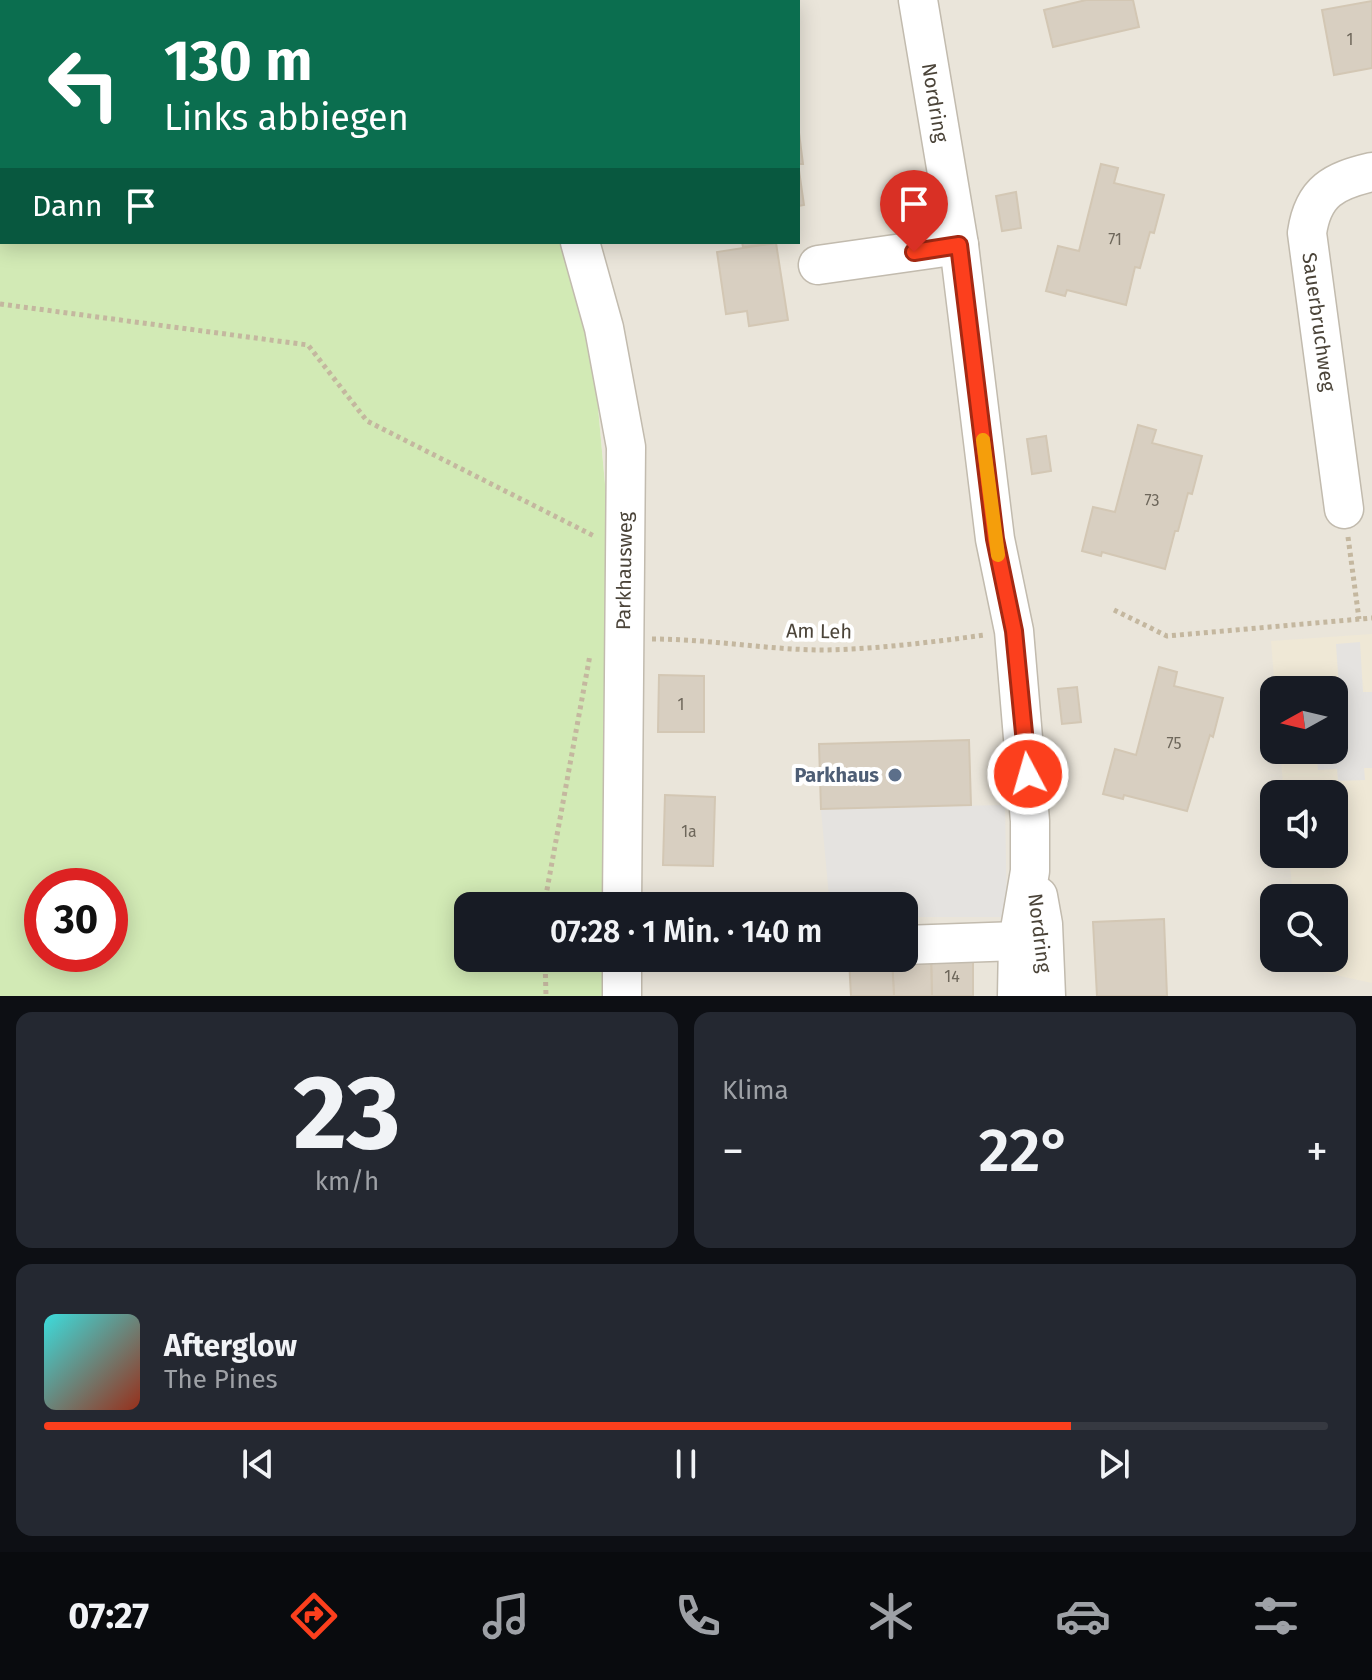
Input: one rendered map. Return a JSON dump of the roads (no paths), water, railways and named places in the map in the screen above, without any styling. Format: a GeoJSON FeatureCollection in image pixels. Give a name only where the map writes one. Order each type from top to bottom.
{"type":"FeatureCollection","features":[{"type":"Feature","properties":{"kind":"street","name":"Nordring"},"geometry":{"type":"LineString","coordinates":[[918,0],[959,245],[995,539],[1014,631],[1028,774],[1030,871],[1018,941],[1017,996]]}},
{"type":"Feature","properties":{"kind":"street","name":"Sauerbruchweg"},"geometry":{"type":"LineString","coordinates":[[1344,509],[1307,233],[1310,215],[1318,198],[1333,185],[1372,172]]}},
{"type":"Feature","properties":{"kind":"street","name":"Parkhausweg"},"geometry":{"type":"LineString","coordinates":[[581,244],[604,328],[626,447],[606,647],[621,892]]}},
{"type":"Feature","properties":{"kind":"street"},"geometry":{"type":"LineString","coordinates":[[818,265],[959,245]]}},
{"type":"Feature","properties":{"kind":"street","name":"Nordring"},"geometry":{"type":"LineString","coordinates":[[1030,871],[1043,924],[1046,996]]}},
{"type":"Feature","properties":{"kind":"street","name":"Nordring"},"geometry":{"type":"LineString","coordinates":[[918,945],[1018,941]]}},
{"type":"Feature","properties":{"kind":"street"},"geometry":{"type":"LineString","coordinates":[[622,972],[622,996]]}},
{"type":"Feature","properties":{"kind":"place","name":"Parkhaus"},"geometry":{"type":"Point","coordinates":[895,775]}}]}
